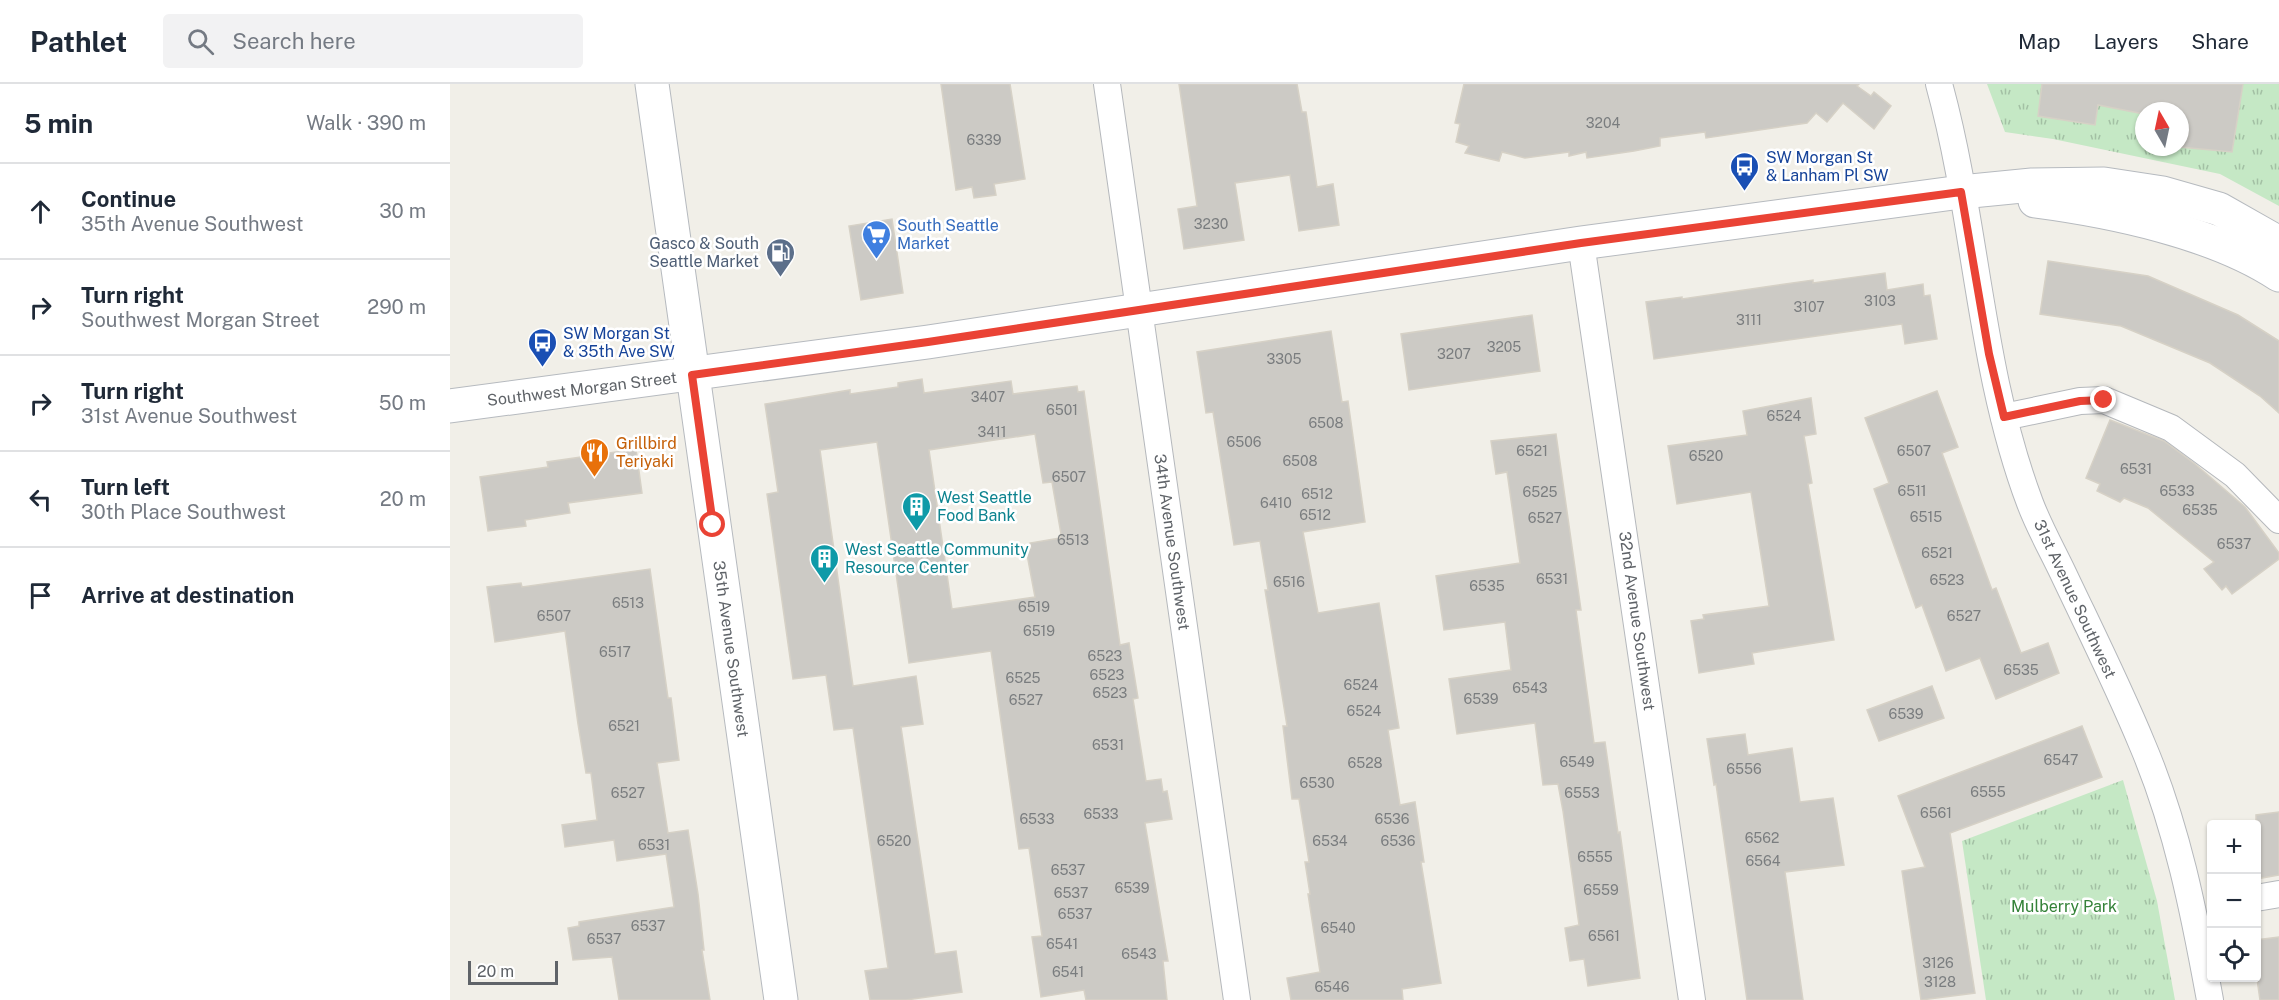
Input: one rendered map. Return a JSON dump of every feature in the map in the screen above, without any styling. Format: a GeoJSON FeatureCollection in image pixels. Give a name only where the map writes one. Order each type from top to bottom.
{"type":"FeatureCollection","features":[{"type":"Feature","properties":{"kind":"street","name":"35th Avenue Southwest"},"geometry":{"type":"LineString","coordinates":[[652,84],[781,1000]]}},
{"type":"Feature","properties":{"kind":"street","name":"34th Avenue Southwest"},"geometry":{"type":"LineString","coordinates":[[1107,84],[1236,1000]]}},
{"type":"Feature","properties":{"kind":"street","name":"31st Avenue Southwest"},"geometry":{"type":"LineString","coordinates":[[1939,84],[1951,130],[1989,354],[2004,417],[2030,505],[2146,755],[2169,815],[2202,906],[2210,1000]]}},
{"type":"Feature","properties":{"kind":"street"},"geometry":{"type":"LineString","coordinates":[[1961,192],[2032,185],[2104,184],[2163,193],[2219,209],[2279,243]]}},
{"type":"Feature","properties":{"kind":"street","name":"Southwest Morgan Street"},"geometry":{"type":"LineString","coordinates":[[450,406],[692,375],[1581,243],[1961,192]]}},
{"type":"Feature","properties":{"kind":"street"},"geometry":{"type":"LineString","coordinates":[[1961,192],[2071,206],[2180,230],[2265,265],[2279,275]]}},
{"type":"Feature","properties":{"kind":"street","name":"32nd Avenue Southwest"},"geometry":{"type":"LineString","coordinates":[[1581,243],[1692,1000]]}},
{"type":"Feature","properties":{"kind":"street"},"geometry":{"type":"LineString","coordinates":[[2004,417],[2080,401],[2104,400],[2171,428],[2235,475],[2279,520]]}},
{"type":"Feature","properties":{"kind":"street"},"geometry":{"type":"LineString","coordinates":[[2261,897],[2279,894]]}},
{"type":"Feature","properties":{"kind":"green space"},"geometry":{"type":"Polygon","coordinates":[[[1987,84],[2279,84],[2279,206],[2220,174],[2053,139],[2005,132],[1987,84]]]}},
{"type":"Feature","properties":{"kind":"green space","name":"Mulberry Park"},"geometry":{"type":"Polygon","coordinates":[[[2123,780],[2157,901],[2175,1000],[1986,1000],[1962,841],[2123,780]]]}},
{"type":"Feature","properties":{"kind":"building"},"geometry":{"type":"Polygon","coordinates":[[[941,84],[1010,84],[1025,179],[994,184],[996,195],[974,198],[972,187],[956,190],[941,84]]]}},
{"type":"Feature","properties":{"kind":"building"},"geometry":{"type":"Polygon","coordinates":[[[1179,84],[1297,84],[1302,112],[1306,112],[1317,187],[1333,184],[1339,225],[1299,231],[1290,175],[1235,183],[1244,240],[1184,249],[1178,209],[1197,206],[1179,84]]]}},
{"type":"Feature","properties":{"kind":"building"},"geometry":{"type":"Polygon","coordinates":[[[1464,84],[1859,84],[1857,86],[1871,96],[1874,92],[1891,106],[1874,129],[1843,103],[1827,122],[1816,113],[1807,123],[1706,138],[1705,132],[1660,138],[1660,146],[1634,151],[1587,158],[1586,152],[1569,156],[1569,152],[1525,158],[1502,152],[1499,161],[1465,153],[1469,146],[1456,142],[1460,124],[1455,123],[1464,84]]]}},
{"type":"Feature","properties":{"kind":"building"},"geometry":{"type":"Polygon","coordinates":[[[2042,84],[2243,84],[2232,152],[2189,148],[2189,102],[2135,102],[2135,112],[2098,105],[2095,125],[2038,116],[2042,84]]]}},
{"type":"Feature","properties":{"kind":"building","name":"South Seattle Market"},"geometry":{"type":"Polygon","coordinates":[[[892,219],[903,293],[861,300],[849,226],[892,219]]]}},
{"type":"Feature","properties":{"kind":"building"},"geometry":{"type":"Polygon","coordinates":[[[2048,261],[2148,276],[2238,315],[2279,341],[2279,413],[2260,396],[2210,363],[2121,326],[2040,314],[2048,261]]]}},
{"type":"Feature","properties":{"kind":"building"},"geometry":{"type":"Polygon","coordinates":[[[1885,273],[1887,290],[1923,284],[1924,296],[1930,295],[1937,339],[1905,344],[1902,324],[1654,359],[1646,302],[1885,273]]]}},
{"type":"Feature","properties":{"kind":"building"},"geometry":{"type":"Polygon","coordinates":[[[1532,315],[1540,371],[1409,390],[1401,334],[1532,315]]]}},
{"type":"Feature","properties":{"kind":"building"},"geometry":{"type":"Polygon","coordinates":[[[1331,331],[1342,402],[1348,401],[1365,522],[1303,532],[1318,613],[1379,603],[1399,728],[1388,730],[1400,805],[1415,802],[1424,862],[1421,862],[1441,983],[1402,989],[1403,1000],[1291,1000],[1287,978],[1320,972],[1308,894],[1310,894],[1305,862],[1309,862],[1299,799],[1292,799],[1283,726],[1287,726],[1265,590],[1268,590],[1260,541],[1234,545],[1213,412],[1206,413],[1197,352],[1331,331]]]}},
{"type":"Feature","properties":{"kind":"building"},"geometry":{"type":"Polygon","coordinates":[[[922,379],[924,393],[1011,381],[1013,394],[1077,386],[1078,392],[1084,391],[1120,645],[1129,643],[1138,698],[1133,699],[1146,781],[1161,779],[1163,792],[1167,791],[1172,819],[1145,823],[1168,961],[1163,961],[1167,1000],[1086,1000],[1084,990],[1041,997],[1032,937],[1042,936],[1029,848],[1019,849],[991,651],[909,663],[877,442],[820,450],[853,686],[916,676],[923,724],[901,727],[935,954],[956,951],[962,992],[906,1000],[870,1000],[865,971],[888,968],[853,728],[834,730],[826,675],[793,679],[767,494],[778,492],[765,404],[850,390],[850,394],[898,387],[898,383],[922,379]],[[1035,434],[929,450],[952,609],[1035,597],[1026,549],[1031,548],[1030,543],[1060,538],[1061,534],[1052,482],[1043,483],[1035,434]]]}},
{"type":"Feature","properties":{"kind":"building"},"geometry":{"type":"Polygon","coordinates":[[[1937,391],[1958,447],[1942,453],[1992,590],[1996,588],[2021,653],[2048,643],[2059,673],[1996,699],[1980,658],[1946,671],[1922,605],[1916,608],[1874,489],[1889,483],[1865,418],[1937,391]]]}},
{"type":"Feature","properties":{"kind":"building"},"geometry":{"type":"Polygon","coordinates":[[[1811,398],[1816,434],[1804,436],[1812,483],[1808,484],[1834,640],[1752,653],[1754,664],[1699,673],[1691,621],[1704,619],[1703,615],[1769,606],[1751,492],[1677,504],[1668,446],[1747,435],[1743,411],[1811,398]]]}},
{"type":"Feature","properties":{"kind":"building"},"geometry":{"type":"Polygon","coordinates":[[[2110,420],[2164,441],[2195,464],[2245,507],[2279,553],[2279,559],[2232,594],[2226,586],[2222,590],[2204,569],[2214,562],[2148,508],[2124,498],[2120,502],[2097,491],[2100,484],[2086,478],[2110,420]]]}},
{"type":"Feature","properties":{"kind":"building"},"geometry":{"type":"Polygon","coordinates":[[[1556,434],[1581,610],[1576,610],[1594,743],[1605,742],[1640,978],[1588,986],[1584,959],[1570,961],[1565,928],[1579,925],[1563,811],[1558,784],[1543,785],[1535,723],[1457,734],[1449,679],[1511,670],[1505,622],[1444,630],[1436,576],[1520,563],[1507,472],[1496,474],[1491,441],[1556,434]]]}},
{"type":"Feature","properties":{"kind":"building"},"geometry":{"type":"Polygon","coordinates":[[[636,449],[642,493],[568,503],[570,513],[525,520],[526,526],[488,531],[480,477],[548,467],[547,462],[636,449]]]}},
{"type":"Feature","properties":{"kind":"building"},"geometry":{"type":"Polygon","coordinates":[[[650,569],[679,760],[657,763],[668,833],[688,830],[710,1000],[619,1000],[612,957],[573,960],[568,928],[579,926],[579,922],[674,907],[666,854],[617,861],[614,840],[565,847],[562,825],[597,820],[591,773],[586,773],[565,631],[495,642],[487,587],[521,583],[522,587],[650,569]]]}},
{"type":"Feature","properties":{"kind":"building"},"geometry":{"type":"Polygon","coordinates":[[[1932,686],[1944,718],[1879,741],[1867,710],[1932,686]]]}},
{"type":"Feature","properties":{"kind":"building"},"geometry":{"type":"Polygon","coordinates":[[[2082,726],[2102,777],[1950,833],[1975,993],[1921,1000],[1902,871],[1925,867],[1898,796],[2082,726]]]}},
{"type":"Feature","properties":{"kind":"building"},"geometry":{"type":"Polygon","coordinates":[[[1745,734],[1748,755],[1792,748],[1800,802],[1833,798],[1844,865],[1785,872],[1803,1000],[1747,1000],[1716,784],[1714,785],[1707,739],[1745,734]]]}},
{"type":"Feature","properties":{"kind":"building"},"geometry":{"type":"Polygon","coordinates":[[[2279,812],[2279,875],[2261,878],[2261,820],[2256,820],[2256,815],[2279,812]]]}},
{"type":"Feature","properties":{"kind":"building"},"geometry":{"type":"Polygon","coordinates":[[[2279,937],[2279,1000],[2260,1000],[2257,982],[2261,982],[2261,939],[2279,937]]]}},
{"type":"Feature","properties":{"kind":"place","name":"SW Morgan St & Lanham Pl SW"},"geometry":{"type":"Point","coordinates":[1745,192]}},
{"type":"Feature","properties":{"kind":"place","name":"South Seattle Market"},"geometry":{"type":"Point","coordinates":[876,260]}},
{"type":"Feature","properties":{"kind":"place","name":"Gasco & South Seattle Market"},"geometry":{"type":"Point","coordinates":[780,278]}},
{"type":"Feature","properties":{"kind":"place","name":"SW Morgan St & 35th Ave SW"},"geometry":{"type":"Point","coordinates":[542,368]}},
{"type":"Feature","properties":{"kind":"place","name":"Grillbird Teriyaki"},"geometry":{"type":"Point","coordinates":[595,478]}},
{"type":"Feature","properties":{"kind":"place","name":"West Seattle Food Bank"},"geometry":{"type":"Point","coordinates":[916,532]}},
{"type":"Feature","properties":{"kind":"place","name":"West Seattle Community Resource Center"},"geometry":{"type":"Point","coordinates":[824,584]}},
{"type":"Feature","properties":{"kind":"route"},"geometry":{"type":"LineString","coordinates":[[713,525],[692,375],[928,342],[1581,243],[1961,192],[1989,354],[2004,417],[2080,401],[2104,400]]}}]}
